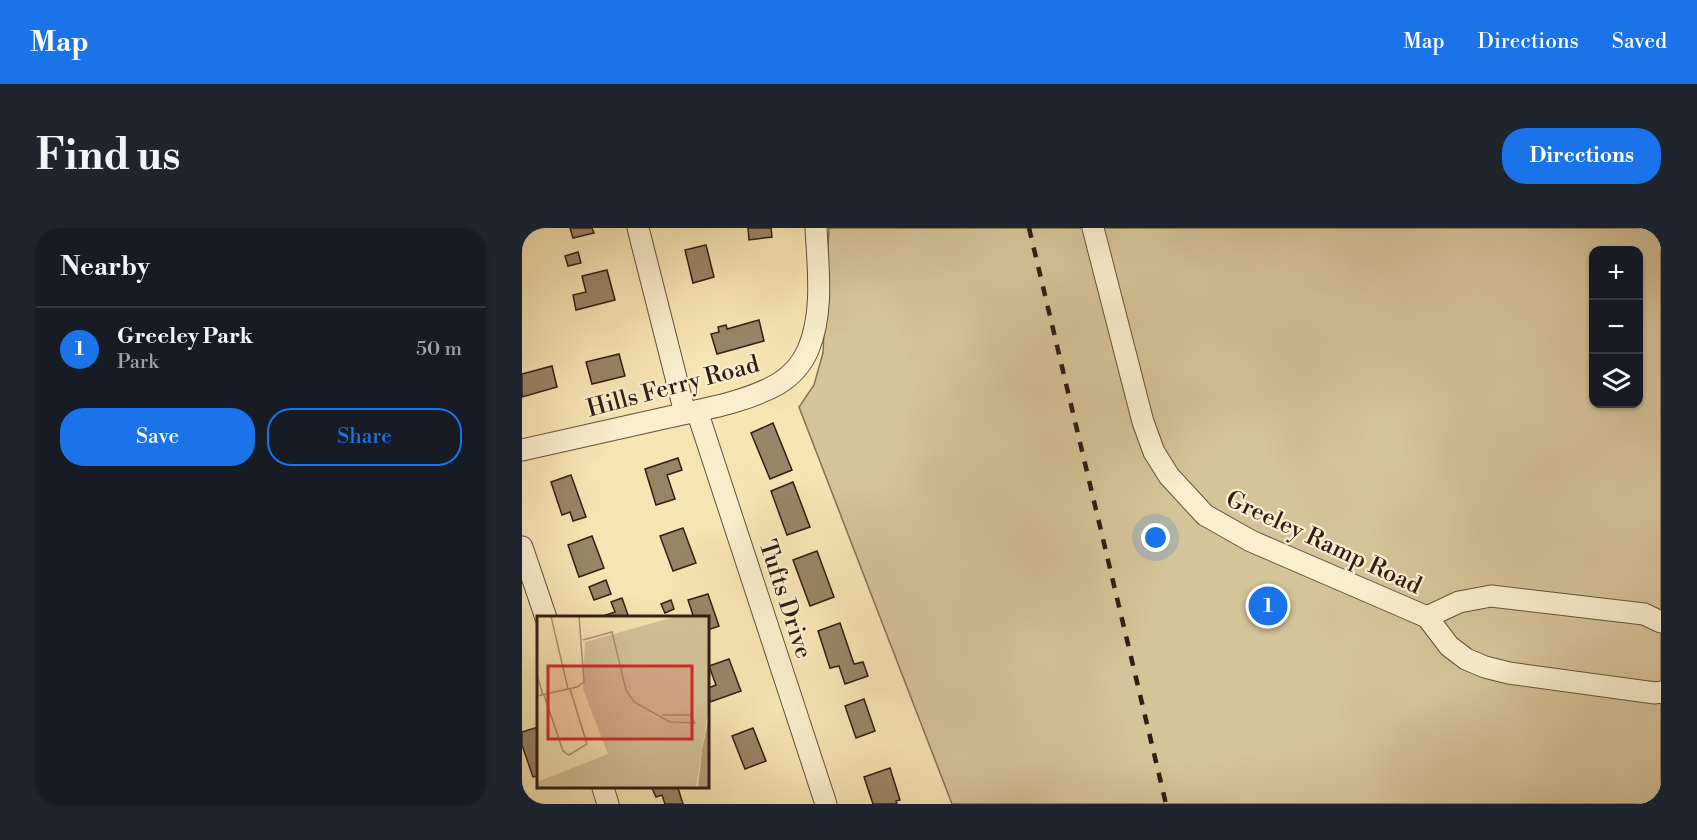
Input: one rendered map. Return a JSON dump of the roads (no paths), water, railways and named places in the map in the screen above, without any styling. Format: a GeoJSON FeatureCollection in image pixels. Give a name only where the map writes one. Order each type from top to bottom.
{"type":"FeatureCollection","features":[{"type":"Feature","properties":{"kind":"street","name":"Tufts Drive"},"geometry":{"type":"LineString","coordinates":[[638,228],[691,412],[826,804]]}},
{"type":"Feature","properties":{"kind":"street","name":"Hills Ferry Road"},"geometry":{"type":"LineString","coordinates":[[522,450],[691,412],[750,396],[778,384],[796,370],[816,330],[818,288],[816,228]]}},
{"type":"Feature","properties":{"kind":"street","name":"Greeley Ramp Road"},"geometry":{"type":"LineString","coordinates":[[1093,228],[1143,422],[1154,452],[1169,476],[1205,515],[1251,541],[1427,617],[1449,646],[1466,659],[1485,667],[1533,676],[1661,692]]}},
{"type":"Feature","properties":{"kind":"street"},"geometry":{"type":"LineString","coordinates":[[522,547],[545,616]]}},
{"type":"Feature","properties":{"kind":"street","name":"Greeley Ramp Road"},"geometry":{"type":"LineString","coordinates":[[1427,617],[1460,602],[1491,596],[1644,614],[1661,622]]}},
{"type":"Feature","properties":{"kind":"street"},"geometry":{"type":"LineString","coordinates":[[603,789],[608,804]]}},
{"type":"Feature","properties":{"kind":"railway"},"geometry":{"type":"LineString","coordinates":[[1029,228],[1166,804]]}},
{"type":"Feature","properties":{"kind":"place","name":"Greeley Park"},"geometry":{"type":"Point","coordinates":[1268,606]}}]}
